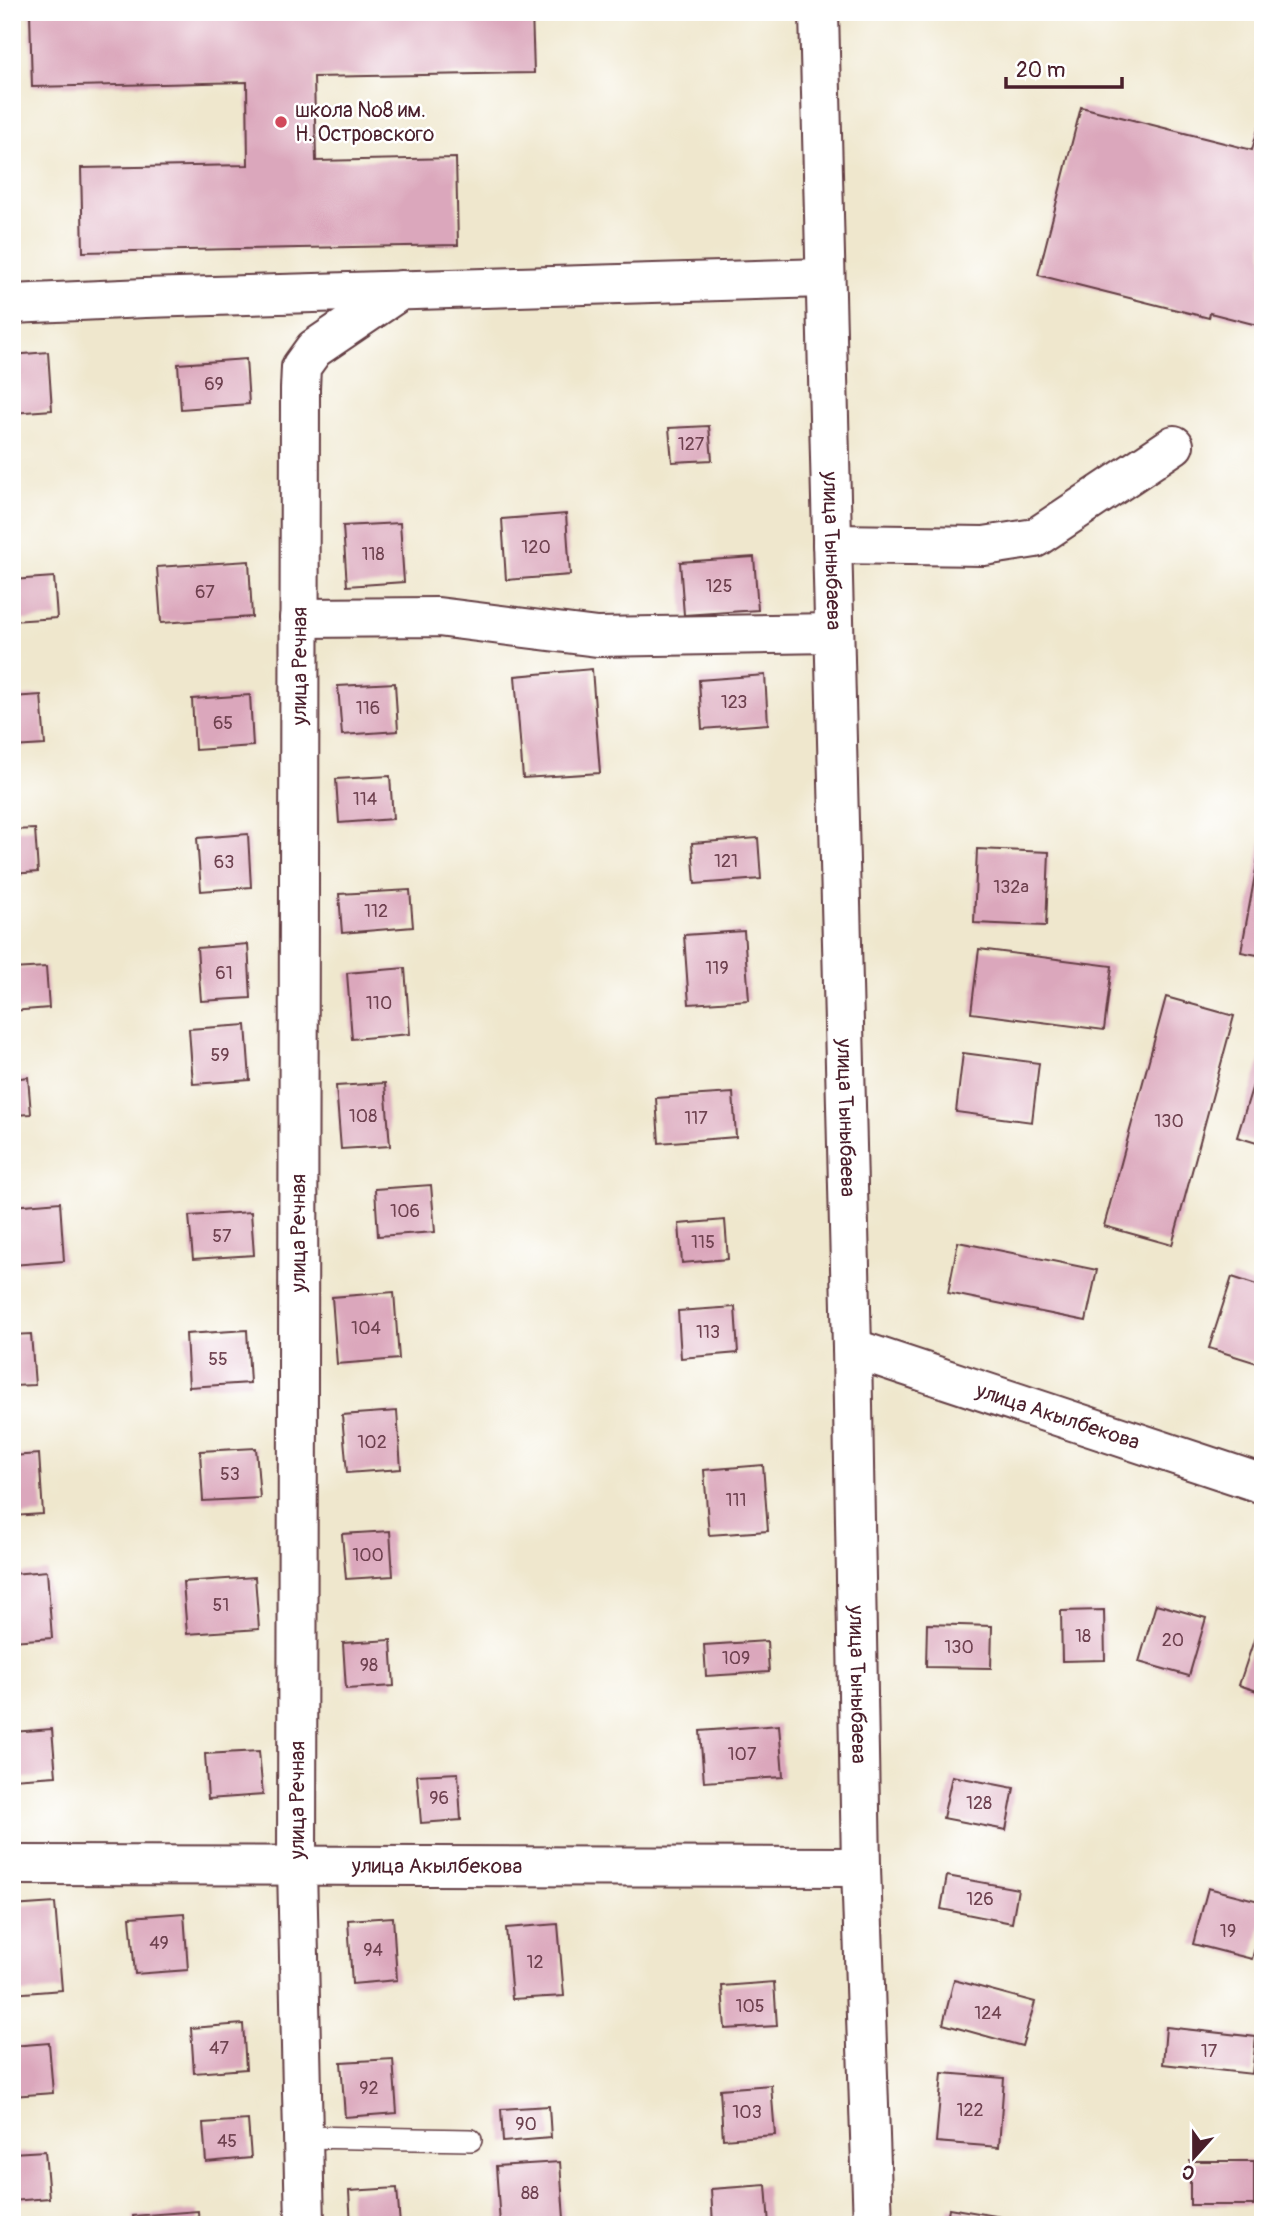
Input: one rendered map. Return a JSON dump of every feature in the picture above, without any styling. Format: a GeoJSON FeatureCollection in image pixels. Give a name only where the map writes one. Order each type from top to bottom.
{"type":"FeatureCollection","features":[{"type":"Feature","properties":{"kind":"street","name":"улица Тыныбаева"},"geometry":{"type":"LineString","coordinates":[[819,12],[852,1348],[861,1867],[873,2225]]}},
{"type":"Feature","properties":{"kind":"street"},"geometry":{"type":"LineString","coordinates":[[12,304],[825,278]]}},
{"type":"Feature","properties":{"kind":"street","name":"улица Речная"},"geometry":{"type":"LineString","coordinates":[[305,2225],[297,1867],[301,368],[314,349],[401,290]]}},
{"type":"Feature","properties":{"kind":"street"},"geometry":{"type":"LineString","coordinates":[[832,544],[984,546],[1035,538],[1174,445]]}},
{"type":"Feature","properties":{"kind":"street"},"geometry":{"type":"LineString","coordinates":[[299,618],[438,617],[597,637],[834,633]]}},
{"type":"Feature","properties":{"kind":"street","name":"улица Акылбекова"},"geometry":{"type":"LineString","coordinates":[[852,1348],[1263,1484]]}},
{"type":"Feature","properties":{"kind":"street","name":"улица Акылбекова"},"geometry":{"type":"LineString","coordinates":[[12,1865],[861,1867]]}},
{"type":"Feature","properties":{"kind":"lane"},"geometry":{"type":"LineString","coordinates":[[303,2137],[471,2140]]}},
{"type":"Feature","properties":{"kind":"building","name":"школа №8 им. Н. Островского"},"geometry":{"type":"Polygon","coordinates":[[[30,12],[532,12],[534,73],[314,77],[316,161],[456,158],[458,245],[83,252],[81,168],[248,165],[247,82],[32,87],[30,12]]]}},
{"type":"Feature","properties":{"kind":"building"},"geometry":{"type":"Polygon","coordinates":[[[1081,107],[1252,150],[1263,112],[1263,303],[1257,325],[1210,313],[1209,318],[1038,275],[1081,107]]]}},
{"type":"Feature","properties":{"kind":"building"},"geometry":{"type":"Polygon","coordinates":[[[48,352],[52,410],[12,413],[12,355],[48,352]]]}},
{"type":"Feature","properties":{"kind":"building"},"geometry":{"type":"Polygon","coordinates":[[[246,359],[249,404],[181,409],[178,364],[246,359]]]}},
{"type":"Feature","properties":{"kind":"building"},"geometry":{"type":"Polygon","coordinates":[[[709,426],[712,460],[672,462],[669,428],[709,426]]]}},
{"type":"Feature","properties":{"kind":"building"},"geometry":{"type":"Polygon","coordinates":[[[566,514],[570,575],[506,580],[502,519],[566,514]]]}},
{"type":"Feature","properties":{"kind":"building"},"geometry":{"type":"Polygon","coordinates":[[[400,523],[404,582],[347,586],[343,526],[400,523]]]}},
{"type":"Feature","properties":{"kind":"building"},"geometry":{"type":"Polygon","coordinates":[[[754,557],[758,610],[684,615],[680,562],[754,557]]]}},
{"type":"Feature","properties":{"kind":"building"},"geometry":{"type":"Polygon","coordinates":[[[249,561],[252,617],[161,623],[157,567],[249,561]]]}},
{"type":"Feature","properties":{"kind":"building"},"geometry":{"type":"Polygon","coordinates":[[[54,577],[57,618],[12,621],[12,580],[54,577]]]}},
{"type":"Feature","properties":{"kind":"building"},"geometry":{"type":"Polygon","coordinates":[[[592,669],[600,773],[523,778],[515,676],[592,669]]]}},
{"type":"Feature","properties":{"kind":"building"},"geometry":{"type":"Polygon","coordinates":[[[765,675],[768,724],[702,729],[699,680],[765,675]]]}},
{"type":"Feature","properties":{"kind":"building"},"geometry":{"type":"Polygon","coordinates":[[[395,683],[398,731],[342,735],[338,686],[395,683]]]}},
{"type":"Feature","properties":{"kind":"building"},"geometry":{"type":"Polygon","coordinates":[[[41,695],[45,745],[12,747],[12,697],[41,695]]]}},
{"type":"Feature","properties":{"kind":"building"},"geometry":{"type":"Polygon","coordinates":[[[250,695],[253,746],[195,750],[192,699],[250,695]]]}},
{"type":"Feature","properties":{"kind":"building"},"geometry":{"type":"Polygon","coordinates":[[[390,776],[393,819],[339,823],[336,779],[390,776]]]}},
{"type":"Feature","properties":{"kind":"building"},"geometry":{"type":"Polygon","coordinates":[[[35,829],[38,872],[12,874],[12,830],[35,829]]]}},
{"type":"Feature","properties":{"kind":"building"},"geometry":{"type":"Polygon","coordinates":[[[248,834],[251,887],[201,891],[197,838],[248,834]]]}},
{"type":"Feature","properties":{"kind":"building"},"geometry":{"type":"Polygon","coordinates":[[[758,838],[761,879],[695,884],[692,843],[758,838]]]}},
{"type":"Feature","properties":{"kind":"building"},"geometry":{"type":"Polygon","coordinates":[[[1263,842],[1263,956],[1241,952],[1263,842]]]}},
{"type":"Feature","properties":{"kind":"building"},"geometry":{"type":"Polygon","coordinates":[[[977,849],[1049,852],[1046,926],[974,923],[977,849]]]}},
{"type":"Feature","properties":{"kind":"building"},"geometry":{"type":"Polygon","coordinates":[[[410,890],[413,927],[342,933],[339,894],[410,890]]]}},
{"type":"Feature","properties":{"kind":"building"},"geometry":{"type":"Polygon","coordinates":[[[744,931],[749,1000],[689,1004],[684,935],[744,931]]]}},
{"type":"Feature","properties":{"kind":"building"},"geometry":{"type":"Polygon","coordinates":[[[248,944],[251,998],[201,1001],[197,948],[248,944]]]}},
{"type":"Feature","properties":{"kind":"building"},"geometry":{"type":"Polygon","coordinates":[[[979,949],[1112,966],[1104,1030],[971,1013],[979,949]]]}},
{"type":"Feature","properties":{"kind":"building"},"geometry":{"type":"Polygon","coordinates":[[[46,967],[49,1008],[12,1011],[12,969],[46,967]]]}},
{"type":"Feature","properties":{"kind":"building"},"geometry":{"type":"Polygon","coordinates":[[[405,968],[410,1034],[352,1039],[347,973],[405,968]]]}},
{"type":"Feature","properties":{"kind":"building"},"geometry":{"type":"Polygon","coordinates":[[[1166,997],[1234,1016],[1172,1245],[1104,1226],[1166,997]]]}},
{"type":"Feature","properties":{"kind":"building"},"geometry":{"type":"Polygon","coordinates":[[[246,1025],[250,1080],[193,1084],[189,1029],[246,1025]]]}},
{"type":"Feature","properties":{"kind":"building"},"geometry":{"type":"Polygon","coordinates":[[[963,1053],[1039,1063],[1032,1122],[956,1112],[963,1053]]]}},
{"type":"Feature","properties":{"kind":"building"},"geometry":{"type":"Polygon","coordinates":[[[1263,1059],[1263,1145],[1237,1137],[1263,1059]]]}},
{"type":"Feature","properties":{"kind":"building"},"geometry":{"type":"Polygon","coordinates":[[[28,1077],[31,1114],[12,1115],[12,1079],[28,1077]]]}},
{"type":"Feature","properties":{"kind":"building"},"geometry":{"type":"Polygon","coordinates":[[[385,1083],[390,1146],[341,1149],[336,1086],[385,1083]]]}},
{"type":"Feature","properties":{"kind":"building"},"geometry":{"type":"Polygon","coordinates":[[[733,1093],[736,1137],[659,1143],[656,1098],[733,1093]]]}},
{"type":"Feature","properties":{"kind":"building"},"geometry":{"type":"Polygon","coordinates":[[[431,1185],[435,1232],[378,1236],[375,1189],[431,1185]]]}},
{"type":"Feature","properties":{"kind":"building"},"geometry":{"type":"Polygon","coordinates":[[[60,1202],[64,1261],[12,1265],[12,1206],[60,1202]]]}},
{"type":"Feature","properties":{"kind":"building"},"geometry":{"type":"Polygon","coordinates":[[[251,1212],[254,1255],[193,1259],[189,1216],[251,1212]]]}},
{"type":"Feature","properties":{"kind":"building"},"geometry":{"type":"Polygon","coordinates":[[[725,1220],[728,1259],[682,1263],[679,1224],[725,1220]]]}},
{"type":"Feature","properties":{"kind":"building"},"geometry":{"type":"Polygon","coordinates":[[[958,1242],[1097,1270],[1086,1321],[948,1293],[958,1242]]]}},
{"type":"Feature","properties":{"kind":"building"},"geometry":{"type":"Polygon","coordinates":[[[1232,1277],[1263,1287],[1263,1365],[1209,1348],[1232,1277]]]}},
{"type":"Feature","properties":{"kind":"building"},"geometry":{"type":"Polygon","coordinates":[[[394,1292],[399,1359],[337,1364],[332,1297],[394,1292]]]}},
{"type":"Feature","properties":{"kind":"building"},"geometry":{"type":"Polygon","coordinates":[[[735,1307],[738,1353],[681,1358],[678,1311],[735,1307]]]}},
{"type":"Feature","properties":{"kind":"building"},"geometry":{"type":"Polygon","coordinates":[[[247,1330],[250,1383],[189,1387],[186,1334],[247,1330]]]}},
{"type":"Feature","properties":{"kind":"building"},"geometry":{"type":"Polygon","coordinates":[[[31,1334],[35,1385],[12,1386],[12,1335],[31,1334]]]}},
{"type":"Feature","properties":{"kind":"building"},"geometry":{"type":"Polygon","coordinates":[[[397,1411],[401,1469],[347,1473],[342,1415],[397,1411]]]}},
{"type":"Feature","properties":{"kind":"building"},"geometry":{"type":"Polygon","coordinates":[[[256,1448],[260,1498],[203,1501],[200,1451],[256,1448]]]}},
{"type":"Feature","properties":{"kind":"building"},"geometry":{"type":"Polygon","coordinates":[[[39,1454],[43,1514],[12,1516],[12,1456],[39,1454]]]}},
{"type":"Feature","properties":{"kind":"building"},"geometry":{"type":"Polygon","coordinates":[[[763,1465],[768,1531],[709,1535],[704,1470],[763,1465]]]}},
{"type":"Feature","properties":{"kind":"building"},"geometry":{"type":"Polygon","coordinates":[[[390,1531],[393,1576],[346,1579],[342,1534],[390,1531]]]}},
{"type":"Feature","properties":{"kind":"building"},"geometry":{"type":"Polygon","coordinates":[[[47,1571],[52,1638],[12,1641],[12,1574],[47,1571]]]}},
{"type":"Feature","properties":{"kind":"building"},"geometry":{"type":"Polygon","coordinates":[[[255,1577],[259,1629],[187,1634],[183,1582],[255,1577]]]}},
{"type":"Feature","properties":{"kind":"building"},"geometry":{"type":"Polygon","coordinates":[[[1156,1604],[1206,1618],[1189,1676],[1139,1662],[1156,1604]]]}},
{"type":"Feature","properties":{"kind":"building"},"geometry":{"type":"Polygon","coordinates":[[[1104,1610],[1105,1660],[1062,1661],[1061,1611],[1104,1610]]]}},
{"type":"Feature","properties":{"kind":"building"},"geometry":{"type":"Polygon","coordinates":[[[1260,1622],[1263,1623],[1263,1693],[1239,1685],[1260,1622]]]}},
{"type":"Feature","properties":{"kind":"building"},"geometry":{"type":"Polygon","coordinates":[[[927,1624],[992,1626],[991,1668],[926,1667],[927,1624]]]}},
{"type":"Feature","properties":{"kind":"building"},"geometry":{"type":"Polygon","coordinates":[[[391,1640],[394,1686],[346,1689],[343,1643],[391,1640]]]}},
{"type":"Feature","properties":{"kind":"building"},"geometry":{"type":"Polygon","coordinates":[[[767,1641],[769,1672],[706,1676],[704,1645],[767,1641]]]}},
{"type":"Feature","properties":{"kind":"building"},"geometry":{"type":"Polygon","coordinates":[[[779,1725],[783,1777],[704,1782],[700,1731],[779,1725]]]}},
{"type":"Feature","properties":{"kind":"building"},"geometry":{"type":"Polygon","coordinates":[[[52,1729],[56,1776],[12,1779],[12,1732],[52,1729]]]}},
{"type":"Feature","properties":{"kind":"building"},"geometry":{"type":"Polygon","coordinates":[[[259,1751],[263,1795],[208,1799],[205,1754],[259,1751]]]}},
{"type":"Feature","properties":{"kind":"building"},"geometry":{"type":"Polygon","coordinates":[[[458,1773],[461,1820],[421,1823],[417,1775],[458,1773]]]}},
{"type":"Feature","properties":{"kind":"building"},"geometry":{"type":"Polygon","coordinates":[[[952,1776],[1014,1788],[1006,1830],[943,1818],[952,1776]]]}},
{"type":"Feature","properties":{"kind":"building"},"geometry":{"type":"Polygon","coordinates":[[[947,1876],[1018,1889],[1012,1923],[941,1909],[947,1876]]]}},
{"type":"Feature","properties":{"kind":"building"},"geometry":{"type":"Polygon","coordinates":[[[1208,1888],[1263,1902],[1263,1918],[1252,1959],[1193,1944],[1208,1888]]]}},
{"type":"Feature","properties":{"kind":"building"},"geometry":{"type":"Polygon","coordinates":[[[55,1903],[62,1990],[12,1994],[12,1906],[55,1903]]]}},
{"type":"Feature","properties":{"kind":"building"},"geometry":{"type":"Polygon","coordinates":[[[184,1913],[188,1970],[135,1974],[130,1917],[184,1913]]]}},
{"type":"Feature","properties":{"kind":"building"},"geometry":{"type":"Polygon","coordinates":[[[393,1917],[397,1980],[352,1984],[348,1920],[393,1917]]]}},
{"type":"Feature","properties":{"kind":"building"},"geometry":{"type":"Polygon","coordinates":[[[558,1924],[564,1996],[512,1999],[506,1928],[558,1924]]]}},
{"type":"Feature","properties":{"kind":"building"},"geometry":{"type":"Polygon","coordinates":[[[954,1980],[1035,2002],[1022,2046],[943,2024],[954,1980]]]}},
{"type":"Feature","properties":{"kind":"building"},"geometry":{"type":"Polygon","coordinates":[[[774,1982],[777,2026],[725,2029],[722,1986],[774,1982]]]}},
{"type":"Feature","properties":{"kind":"building"},"geometry":{"type":"Polygon","coordinates":[[[243,2024],[246,2069],[194,2073],[191,2028],[243,2024]]]}},
{"type":"Feature","properties":{"kind":"building"},"geometry":{"type":"Polygon","coordinates":[[[1166,2027],[1256,2037],[1252,2074],[1163,2064],[1166,2027]]]}},
{"type":"Feature","properties":{"kind":"building"},"geometry":{"type":"Polygon","coordinates":[[[49,2043],[53,2093],[12,2096],[12,2046],[49,2043]]]}},
{"type":"Feature","properties":{"kind":"building"},"geometry":{"type":"Polygon","coordinates":[[[393,2059],[397,2113],[345,2117],[341,2062],[393,2059]]]}},
{"type":"Feature","properties":{"kind":"building"},"geometry":{"type":"Polygon","coordinates":[[[942,2073],[1004,2078],[999,2147],[936,2142],[942,2073]]]}},
{"type":"Feature","properties":{"kind":"building"},"geometry":{"type":"Polygon","coordinates":[[[771,2085],[775,2135],[723,2139],[720,2089],[771,2085]]]}},
{"type":"Feature","properties":{"kind":"building"},"geometry":{"type":"Polygon","coordinates":[[[549,2106],[551,2138],[503,2142],[501,2109],[549,2106]]]}},
{"type":"Feature","properties":{"kind":"building"},"geometry":{"type":"Polygon","coordinates":[[[248,2120],[251,2158],[206,2162],[203,2123],[248,2120]]]}},
{"type":"Feature","properties":{"kind":"building"},"geometry":{"type":"Polygon","coordinates":[[[45,2151],[49,2198],[12,2201],[12,2153],[45,2151]]]}},
{"type":"Feature","properties":{"kind":"building"},"geometry":{"type":"Polygon","coordinates":[[[1190,2161],[1254,2161],[1254,2205],[1190,2205],[1190,2161]]]}},
{"type":"Feature","properties":{"kind":"building"},"geometry":{"type":"Polygon","coordinates":[[[560,2162],[564,2219],[500,2224],[496,2166],[560,2162]]]}},
{"type":"Feature","properties":{"kind":"building"},"geometry":{"type":"Polygon","coordinates":[[[766,2185],[769,2225],[713,2225],[711,2189],[766,2185]]]}},
{"type":"Feature","properties":{"kind":"building"},"geometry":{"type":"Polygon","coordinates":[[[397,2188],[400,2225],[351,2225],[349,2191],[397,2188]]]}},
{"type":"Feature","properties":{"kind":"building"},"geometry":{"type":"Polygon","coordinates":[[[949,2208],[1008,2218],[1007,2225],[946,2225],[949,2208]]]}},
{"type":"Feature","properties":{"kind":"building"},"geometry":{"type":"Polygon","coordinates":[[[198,2211],[199,2225],[134,2225],[133,2216],[198,2211]]]}},
{"type":"Feature","properties":{"kind":"place","name":"школа №8 им. Н. Островского"},"geometry":{"type":"Point","coordinates":[281,122]}}]}
